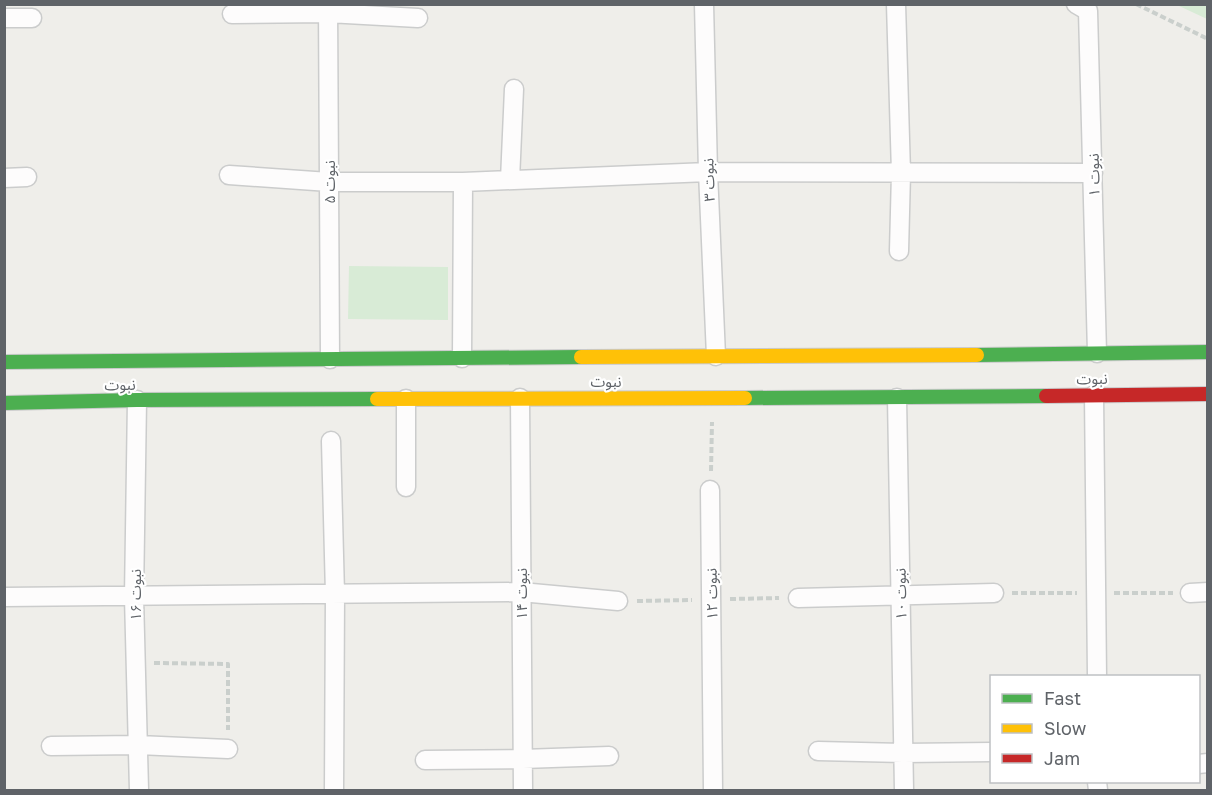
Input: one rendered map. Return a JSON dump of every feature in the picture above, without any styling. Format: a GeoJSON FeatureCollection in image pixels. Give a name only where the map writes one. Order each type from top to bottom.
{"type":"FeatureCollection","features":[{"type":"Feature","properties":{"kind":"main road","name":"نبوت"},"geometry":{"type":"LineString","coordinates":[[4,362],[138,367],[330,359],[716,356],[896,362],[1097,353],[1208,352]]}},
{"type":"Feature","properties":{"kind":"main road","name":"نبوت"},"geometry":{"type":"LineString","coordinates":[[4,403],[137,395],[406,399],[713,397],[897,392],[1208,394]]}},
{"type":"Feature","properties":{"kind":"street","name":"نبوت ۳"},"geometry":{"type":"LineString","coordinates":[[704,4],[716,356]]}},
{"type":"Feature","properties":{"kind":"street"},"geometry":{"type":"LineString","coordinates":[[896,4],[901,173],[899,251]]}},
{"type":"Feature","properties":{"kind":"street","name":"نبوت ۱"},"geometry":{"type":"LineString","coordinates":[[1076,4],[1088,11],[1097,353]]}},
{"type":"Feature","properties":{"kind":"street"},"geometry":{"type":"LineString","coordinates":[[232,14],[328,9],[418,18]]}},
{"type":"Feature","properties":{"kind":"street","name":"نبوت ۵"},"geometry":{"type":"LineString","coordinates":[[328,9],[330,359]]}},
{"type":"Feature","properties":{"kind":"street"},"geometry":{"type":"LineString","coordinates":[[4,18],[32,18]]}},
{"type":"Feature","properties":{"kind":"street"},"geometry":{"type":"LineString","coordinates":[[510,180],[514,89]]}},
{"type":"Feature","properties":{"kind":"street"},"geometry":{"type":"LineString","coordinates":[[229,175],[329,182],[463,182],[708,172],[1093,174]]}},
{"type":"Feature","properties":{"kind":"street"},"geometry":{"type":"LineString","coordinates":[[4,178],[27,177]]}},
{"type":"Feature","properties":{"kind":"street"},"geometry":{"type":"LineString","coordinates":[[462,358],[463,182]]}},
{"type":"Feature","properties":{"kind":"street","name":"نبوت ۱۰"},"geometry":{"type":"LineString","coordinates":[[897,392],[904,790]]}},
{"type":"Feature","properties":{"kind":"street","name":"نبوت ۱۶"},"geometry":{"type":"LineString","coordinates":[[137,395],[134,597],[139,790]]}},
{"type":"Feature","properties":{"kind":"street"},"geometry":{"type":"LineString","coordinates":[[1095,395],[1097,675]]}},
{"type":"Feature","properties":{"kind":"street","name":"نبوت ۱۴"},"geometry":{"type":"LineString","coordinates":[[520,398],[523,790]]}},
{"type":"Feature","properties":{"kind":"street"},"geometry":{"type":"LineString","coordinates":[[406,399],[406,487]]}},
{"type":"Feature","properties":{"kind":"street"},"geometry":{"type":"LineString","coordinates":[[331,441],[335,594],[334,790]]}},
{"type":"Feature","properties":{"kind":"street","name":"نبوت ۱۲"},"geometry":{"type":"LineString","coordinates":[[710,490],[713,790]]}},
{"type":"Feature","properties":{"kind":"street"},"geometry":{"type":"LineString","coordinates":[[4,597],[521,592],[618,601]]}},
{"type":"Feature","properties":{"kind":"street"},"geometry":{"type":"LineString","coordinates":[[798,598],[993,593]]}},
{"type":"Feature","properties":{"kind":"street"},"geometry":{"type":"LineString","coordinates":[[51,746],[138,745],[228,749]]}},
{"type":"Feature","properties":{"kind":"street"},"geometry":{"type":"LineString","coordinates":[[818,751],[990,752]]}},
{"type":"Feature","properties":{"kind":"street"},"geometry":{"type":"LineString","coordinates":[[425,760],[609,756]]}},
{"type":"Feature","properties":{"kind":"path"},"geometry":{"type":"LineString","coordinates":[[1136,4],[1208,39]]}},
{"type":"Feature","properties":{"kind":"path"},"geometry":{"type":"LineString","coordinates":[[710,490],[713,397]]}},
{"type":"Feature","properties":{"kind":"path"},"geometry":{"type":"LineString","coordinates":[[135,663],[228,664],[228,749]]}},
{"type":"Feature","properties":{"kind":"green space"},"geometry":{"type":"Polygon","coordinates":[[[1177,5],[1207,5],[1207,19],[1177,5]]]}},
{"type":"Feature","properties":{"kind":"green space"},"geometry":{"type":"Polygon","coordinates":[[[349,266],[448,267],[448,320],[348,319],[349,266]]]}},
{"type":"Feature","properties":{"kind":"traffic: fast"},"geometry":{"type":"LineString","coordinates":[[977,355],[1208,352]]}},
{"type":"Feature","properties":{"kind":"traffic: fast"},"geometry":{"type":"LineString","coordinates":[[4,362],[581,357]]}},
{"type":"Feature","properties":{"kind":"traffic: fast"},"geometry":{"type":"LineString","coordinates":[[745,398],[1046,396]]}},
{"type":"Feature","properties":{"kind":"traffic: fast"},"geometry":{"type":"LineString","coordinates":[[4,403],[377,399]]}},
{"type":"Feature","properties":{"kind":"traffic: slow"},"geometry":{"type":"LineString","coordinates":[[581,357],[977,355]]}},
{"type":"Feature","properties":{"kind":"traffic: slow"},"geometry":{"type":"LineString","coordinates":[[377,399],[745,398]]}},
{"type":"Feature","properties":{"kind":"traffic: jam"},"geometry":{"type":"LineString","coordinates":[[1046,396],[1208,394]]}}]}
